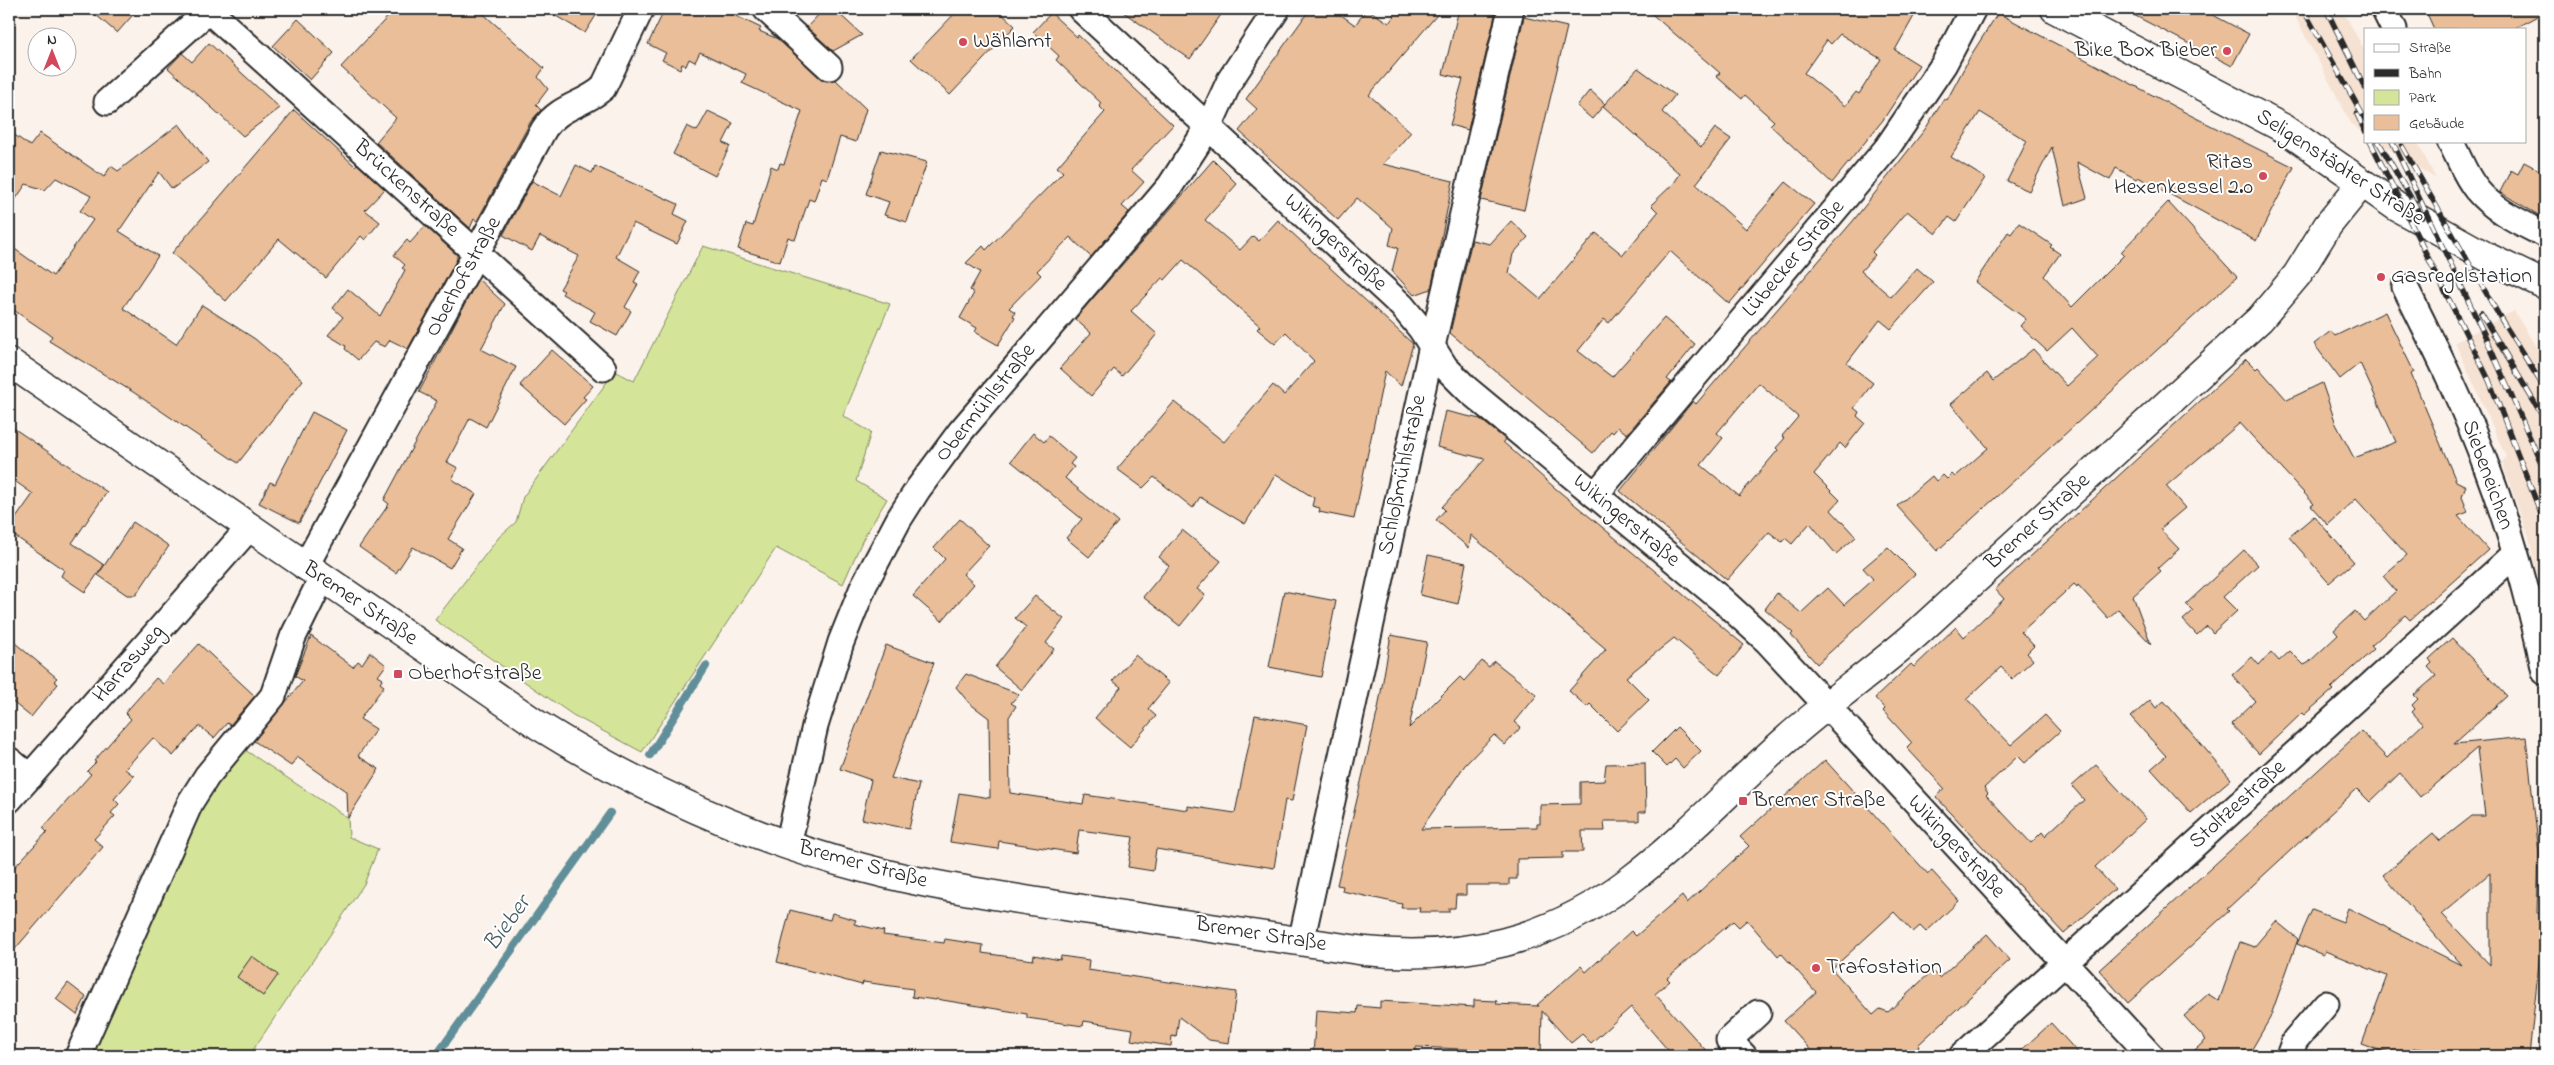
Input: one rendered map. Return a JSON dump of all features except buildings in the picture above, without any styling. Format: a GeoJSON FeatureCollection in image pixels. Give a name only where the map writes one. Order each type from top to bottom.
{"type":"FeatureCollection","features":[{"type":"Feature","properties":{"kind":"street","name":"Oberhofstraße"},"geometry":{"type":"LineString","coordinates":[[78,1056],[191,801],[207,776],[273,696],[314,572],[477,254],[551,118],[561,110],[594,96],[603,88],[641,9]]}},
{"type":"Feature","properties":{"kind":"street"},"geometry":{"type":"LineString","coordinates":[[766,9],[829,67]]}},
{"type":"Feature","properties":{"kind":"street","name":"Wikingerstraße"},"geometry":{"type":"LineString","coordinates":[[1081,9],[1402,306],[1445,367],[1468,390],[1746,621],[2151,1056]]}},
{"type":"Feature","properties":{"kind":"street","name":"Obermühlstraße"},"geometry":{"type":"LineString","coordinates":[[788,845],[815,726],[841,642],[864,585],[899,519],[918,489],[961,431],[1166,192],[1209,126],[1230,80],[1277,9]]}},
{"type":"Feature","properties":{"kind":"street","name":"Schloßmühlstraße"},"geometry":{"type":"LineString","coordinates":[[1301,942],[1432,346],[1511,9]]}},
{"type":"Feature","properties":{"kind":"street","name":"Lübecker Straße"},"geometry":{"type":"LineString","coordinates":[[1595,495],[1887,148],[1944,64],[1973,9]]}},
{"type":"Feature","properties":{"kind":"street","name":"Seligenstädter Straße"},"geometry":{"type":"LineString","coordinates":[[2055,9],[2285,129],[2397,207],[2445,235],[2545,284]]}},
{"type":"Feature","properties":{"kind":"street"},"geometry":{"type":"LineString","coordinates":[[2384,9],[2394,28]]}},
{"type":"Feature","properties":{"kind":"street","name":"Brückenstraße"},"geometry":{"type":"LineString","coordinates":[[107,102],[208,10],[603,368]]}},
{"type":"Feature","properties":{"kind":"street"},"geometry":{"type":"LineString","coordinates":[[2451,142],[2476,190],[2492,206],[2545,235]]}},
{"type":"Feature","properties":{"kind":"street","name":"Bremer Straße"},"geometry":{"type":"LineString","coordinates":[[9,362],[249,528],[572,746],[676,799],[788,845],[863,868],[957,889],[1365,951],[1429,954],[1468,951],[1496,945],[1550,927],[1602,899],[1629,881],[1826,706],[1876,668],[1916,634],[2260,319],[2297,275],[2328,225],[2362,183]]}},
{"type":"Feature","properties":{"kind":"street","name":"Siebeneichen"},"geometry":{"type":"LineString","coordinates":[[2405,287],[2468,420],[2488,471],[2515,554],[2545,672]]}},
{"type":"Feature","properties":{"kind":"street","name":"Harrasweg"},"geometry":{"type":"LineString","coordinates":[[9,800],[249,528]]}},
{"type":"Feature","properties":{"kind":"street","name":"Stoltzestraße"},"geometry":{"type":"LineString","coordinates":[[1962,1056],[2515,554]]}},
{"type":"Feature","properties":{"kind":"street"},"geometry":{"type":"LineString","coordinates":[[9,760],[30,777]]}},
{"type":"Feature","properties":{"kind":"street"},"geometry":{"type":"LineString","coordinates":[[2290,1056],[2295,1040],[2326,1004]]}},
{"type":"Feature","properties":{"kind":"street"},"geometry":{"type":"LineString","coordinates":[[1744,1056],[1729,1040],[1758,1013]]}},
{"type":"Feature","properties":{"kind":"shaded area"},"geometry":{"type":"Polygon","coordinates":[[[2291,9],[2342,9],[2364,49],[2364,133],[2352,125],[2291,9]]]}},
{"type":"Feature","properties":{"kind":"shaded area"},"geometry":{"type":"Polygon","coordinates":[[[2379,142],[2418,142],[2436,179],[2379,142]]]}},
{"type":"Feature","properties":{"kind":"shaded area"},"geometry":{"type":"Polygon","coordinates":[[[2514,311],[2545,362],[2545,610],[2529,538],[2502,462],[2506,457],[2455,342],[2514,311]]]}},
{"type":"Feature","properties":{"kind":"green space"},"geometry":{"type":"Polygon","coordinates":[[[703,246],[890,304],[843,416],[871,432],[856,481],[887,499],[863,539],[843,584],[776,548],[642,752],[573,715],[435,620],[499,537],[516,522],[523,497],[615,371],[634,381],[703,246]]]}},
{"type":"Feature","properties":{"kind":"green space"},"geometry":{"type":"Polygon","coordinates":[[[245,750],[348,818],[349,837],[378,849],[364,884],[249,1056],[90,1056],[201,803],[245,750]]]}},
{"type":"Feature","properties":{"kind":"waterway","name":"Bieber"},"geometry":{"type":"LineString","coordinates":[[650,755],[706,666]]}},
{"type":"Feature","properties":{"kind":"waterway","name":"Bieber"},"geometry":{"type":"LineString","coordinates":[[436,1056],[610,813]]}},
{"type":"Feature","properties":{"kind":"railway"},"geometry":{"type":"LineString","coordinates":[[2303,9],[2364,117]]}},
{"type":"Feature","properties":{"kind":"railway"},"geometry":{"type":"LineString","coordinates":[[2326,9],[2364,86]]}},
{"type":"Feature","properties":{"kind":"railway"},"geometry":{"type":"LineString","coordinates":[[2357,114],[2364,129]]}},
{"type":"Feature","properties":{"kind":"railway"},"geometry":{"type":"LineString","coordinates":[[2370,142],[2489,380],[2545,524]]}},
{"type":"Feature","properties":{"kind":"railway"},"geometry":{"type":"LineString","coordinates":[[2379,142],[2422,217]]}},
{"type":"Feature","properties":{"kind":"railway"},"geometry":{"type":"LineString","coordinates":[[2392,142],[2486,338],[2545,472]]}},
{"type":"Feature","properties":{"kind":"railway"},"geometry":{"type":"LineString","coordinates":[[2402,146],[2501,319],[2545,389]]}},
{"type":"Feature","properties":{"kind":"railway"},"geometry":{"type":"LineString","coordinates":[[2481,313],[2545,420]]}},
{"type":"Feature","properties":{"kind":"place","name":"Wählamt"},"geometry":{"type":"Point","coordinates":[963,42]}},
{"type":"Feature","properties":{"kind":"place","name":"Bike Box Bieber"},"geometry":{"type":"Point","coordinates":[2227,51]}},
{"type":"Feature","properties":{"kind":"place","name":"Ritas Hexenkessel 2.0"},"geometry":{"type":"Point","coordinates":[2263,176]}},
{"type":"Feature","properties":{"kind":"place","name":"Gasregelstation"},"geometry":{"type":"Point","coordinates":[2381,277]}},
{"type":"Feature","properties":{"kind":"place","name":"Oberhofstraße"},"geometry":{"type":"Point","coordinates":[398,674]}},
{"type":"Feature","properties":{"kind":"place","name":"Bremer Straße"},"geometry":{"type":"Point","coordinates":[1743,801]}},
{"type":"Feature","properties":{"kind":"place","name":"Trafostation"},"geometry":{"type":"Point","coordinates":[1816,968]}}]}
